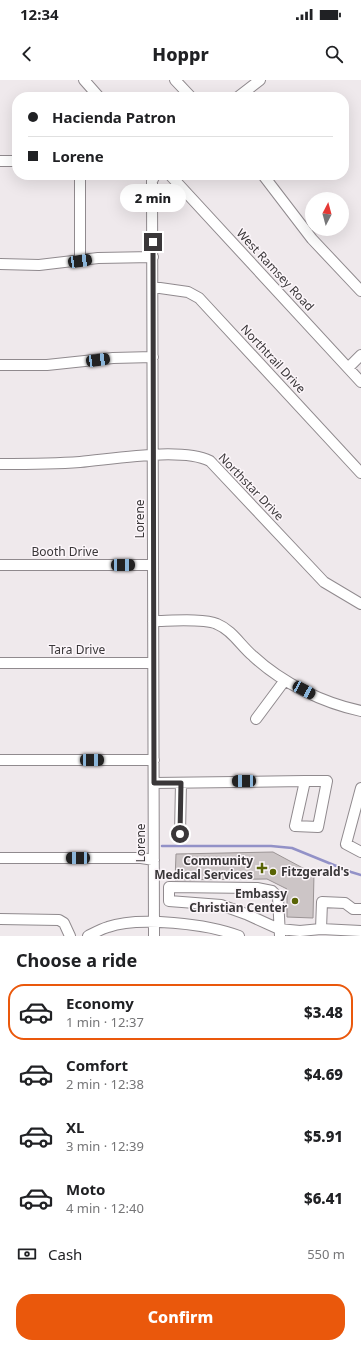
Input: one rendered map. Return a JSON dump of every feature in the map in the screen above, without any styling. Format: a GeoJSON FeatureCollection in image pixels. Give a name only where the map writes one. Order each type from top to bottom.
{"type":"FeatureCollection","features":[{"type":"Feature","properties":{"kind":"street"},"geometry":{"type":"LineString","coordinates":[[84,80],[95,92]]}},
{"type":"Feature","properties":{"kind":"street"},"geometry":{"type":"LineString","coordinates":[[175,80],[186,92]]}},
{"type":"Feature","properties":{"kind":"street"},"geometry":{"type":"LineString","coordinates":[[244,92],[260,80]]}},
{"type":"Feature","properties":{"kind":"street"},"geometry":{"type":"LineString","coordinates":[[0,161],[12,161]]}},
{"type":"Feature","properties":{"kind":"street"},"geometry":{"type":"LineString","coordinates":[[80,180],[80,261]]}},
{"type":"Feature","properties":{"kind":"street","name":"Lorene"},"geometry":{"type":"LineString","coordinates":[[152,180],[154,936]]}},
{"type":"Feature","properties":{"kind":"street","name":"West Ramsey Road"},"geometry":{"type":"LineString","coordinates":[[175,180],[361,382]]}},
{"type":"Feature","properties":{"kind":"street"},"geometry":{"type":"LineString","coordinates":[[267,180],[312,239],[361,292]]}},
{"type":"Feature","properties":{"kind":"street"},"geometry":{"type":"LineString","coordinates":[[0,264],[39,264],[130,256],[153,257]]}},
{"type":"Feature","properties":{"kind":"street","name":"Northtrail Drive"},"geometry":{"type":"LineString","coordinates":[[153,287],[188,292],[199,298],[361,473]]}},
{"type":"Feature","properties":{"kind":"street"},"geometry":{"type":"LineString","coordinates":[[348,368],[361,355]]}},
{"type":"Feature","properties":{"kind":"street"},"geometry":{"type":"LineString","coordinates":[[0,365],[47,365],[113,358],[152,357]]}},
{"type":"Feature","properties":{"kind":"street","name":"Northstar Drive"},"geometry":{"type":"LineString","coordinates":[[0,464],[65,463],[153,456],[200,456],[210,461],[324,582],[360,601]]}},
{"type":"Feature","properties":{"kind":"street","name":"Booth Drive"},"geometry":{"type":"LineString","coordinates":[[0,565],[153,565]]}},
{"type":"Feature","properties":{"kind":"street"},"geometry":{"type":"LineString","coordinates":[[153,621],[216,623],[226,628],[253,656],[285,680],[314,696],[361,711]]}},
{"type":"Feature","properties":{"kind":"street","name":"Tara Drive"},"geometry":{"type":"LineString","coordinates":[[0,663],[153,663]]}},
{"type":"Feature","properties":{"kind":"street"},"geometry":{"type":"LineString","coordinates":[[256,719],[285,680]]}},
{"type":"Feature","properties":{"kind":"street"},"geometry":{"type":"LineString","coordinates":[[0,760],[154,760]]}},
{"type":"Feature","properties":{"kind":"street"},"geometry":{"type":"LineString","coordinates":[[154,783],[181,783],[305,781],[327,781],[318,827],[295,826],[305,781]]}},
{"type":"Feature","properties":{"kind":"street"},"geometry":{"type":"LineString","coordinates":[[180,834],[181,783]]}},
{"type":"Feature","properties":{"kind":"street"},"geometry":{"type":"LineString","coordinates":[[361,788],[346,844],[361,852]]}},
{"type":"Feature","properties":{"kind":"street"},"geometry":{"type":"LineString","coordinates":[[0,858],[141,858],[154,860]]}},
{"type":"Feature","properties":{"kind":"street"},"geometry":{"type":"LineString","coordinates":[[280,932],[278,897],[272,891],[257,888],[169,887],[169,901],[220,905],[246,914],[280,932],[300,931],[310,933],[321,929],[361,931]]}},
{"type":"Feature","properties":{"kind":"street"},"geometry":{"type":"LineString","coordinates":[[154,896],[169,896]]}},
{"type":"Feature","properties":{"kind":"street"},"geometry":{"type":"LineString","coordinates":[[321,929],[322,902],[345,903],[353,909],[361,909]]}},
{"type":"Feature","properties":{"kind":"street"},"geometry":{"type":"LineString","coordinates":[[0,919],[59,920],[64,924],[70,936]]}},
{"type":"Feature","properties":{"kind":"street"},"geometry":{"type":"LineString","coordinates":[[88,936],[108,926],[154,922],[190,924],[239,936]]}},
{"type":"Feature","properties":{"kind":"street"},"geometry":{"type":"LineString","coordinates":[[108,926],[114,936]]}},
{"type":"Feature","properties":{"kind":"building"},"geometry":{"type":"Polygon","coordinates":[[[273,852],[314,874],[313,918],[287,917],[287,889],[267,879],[175,880],[176,854],[273,852]]]}},
{"type":"Feature","properties":{"kind":"waterway"},"geometry":{"type":"LineString","coordinates":[[162,846],[271,846],[292,848],[361,875]]}},
{"type":"Feature","properties":{"kind":"place","name":"Community Medical Services"},"geometry":{"type":"Point","coordinates":[262,868]}},
{"type":"Feature","properties":{"kind":"place","name":"Fitzgerald's"},"geometry":{"type":"Point","coordinates":[273,872]}},
{"type":"Feature","properties":{"kind":"place","name":"Embassy Christian Center"},"geometry":{"type":"Point","coordinates":[295,901]}},
{"type":"Feature","properties":{"kind":"route"},"geometry":{"type":"LineString","coordinates":[[153,242],[152,357],[154,783],[181,783],[180,834]]}}]}
